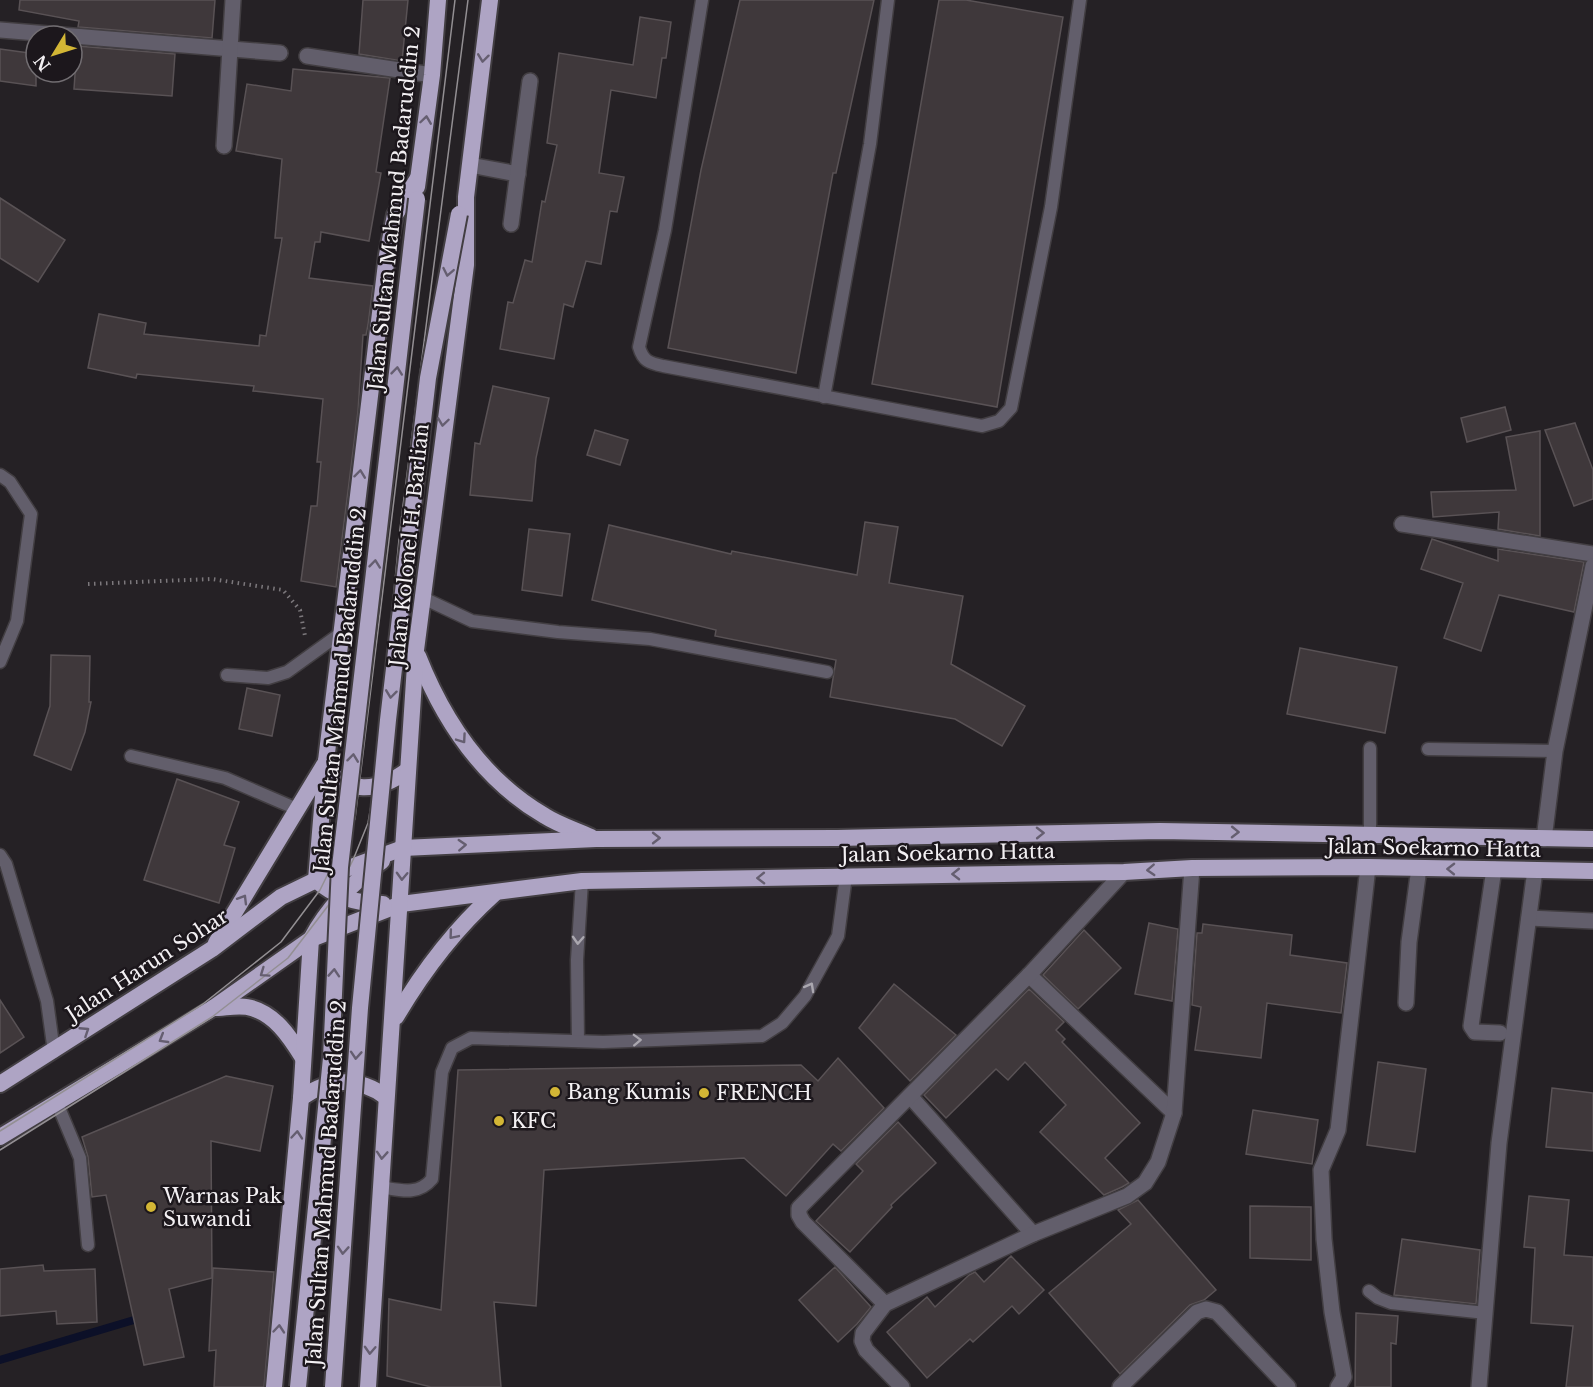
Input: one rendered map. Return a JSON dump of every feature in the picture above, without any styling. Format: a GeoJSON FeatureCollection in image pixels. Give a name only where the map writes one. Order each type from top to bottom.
{"type":"FeatureCollection","features":[{"type":"Feature","properties":{"kind":"highway","name":"Jalan Sultan Mahmud Badaruddin 2"},"geometry":{"type":"LineString","coordinates":[[298,1387],[331,1058],[340,867],[418,178],[432,75],[438,0]]}},
{"type":"Feature","properties":{"kind":"highway","name":"Jalan Kolonel H. Barlian"},"geometry":{"type":"LineString","coordinates":[[368,1387],[416,650],[421,597],[466,265],[466,197],[490,0]]}},
{"type":"Feature","properties":{"kind":"highway"},"geometry":{"type":"LineString","coordinates":[[401,904],[363,904],[329,891],[316,880],[326,761],[387,255],[395,215],[418,178]]}},
{"type":"Feature","properties":{"kind":"highway","name":"Jalan Sultan Mahmud Badaruddin 2"},"geometry":{"type":"LineString","coordinates":[[333,1387],[360,1008],[387,731],[428,378],[459,214],[466,197]]}},
{"type":"Feature","properties":{"kind":"highway"},"geometry":{"type":"LineString","coordinates":[[416,650],[443,710],[481,765],[525,803],[547,817],[596,838]]}},
{"type":"Feature","properties":{"kind":"highway"},"geometry":{"type":"LineString","coordinates":[[326,761],[334,775],[344,783],[360,787],[375,787],[394,781],[408,770]]}},
{"type":"Feature","properties":{"kind":"highway"},"geometry":{"type":"LineString","coordinates":[[212,949],[326,761]]}},
{"type":"Feature","properties":{"kind":"highway","name":"Jalan Soekarno Hatta"},"geometry":{"type":"LineString","coordinates":[[316,880],[403,848],[596,838],[837,838],[1160,831],[1593,838]]}},
{"type":"Feature","properties":{"kind":"highway"},"geometry":{"type":"LineString","coordinates":[[274,1387],[301,1098],[312,939],[323,917],[342,896],[380,862],[403,848]]}},
{"type":"Feature","properties":{"kind":"highway","name":"Jalan Soekarno Hatta"},"geometry":{"type":"LineString","coordinates":[[312,939],[401,904],[494,894],[582,881],[1124,872],[1192,868],[1368,867],[1593,871]]}},
{"type":"Feature","properties":{"kind":"highway","name":"Jalan Harun Sohar"},"geometry":{"type":"LineString","coordinates":[[0,1084],[54,1052],[212,949],[281,897],[316,880]]}},
{"type":"Feature","properties":{"kind":"highway"},"geometry":{"type":"LineString","coordinates":[[393,1020],[433,960],[471,914],[494,894]]}},
{"type":"Feature","properties":{"kind":"highway"},"geometry":{"type":"LineString","coordinates":[[0,1137],[213,1008],[312,939]]}},
{"type":"Feature","properties":{"kind":"highway"},"geometry":{"type":"LineString","coordinates":[[213,1008],[247,1007],[270,1018],[291,1040],[303,1058]]}},
{"type":"Feature","properties":{"kind":"highway"},"geometry":{"type":"LineString","coordinates":[[301,1098],[324,1085],[340,1081],[358,1082],[386,1097]]}},
{"type":"Feature","properties":{"kind":"street"},"geometry":{"type":"LineString","coordinates":[[224,146],[233,0]]}},
{"type":"Feature","properties":{"kind":"street"},"geometry":{"type":"LineString","coordinates":[[0,30],[280,53]]}},
{"type":"Feature","properties":{"kind":"street"},"geometry":{"type":"LineString","coordinates":[[307,56],[432,75]]}},
{"type":"Feature","properties":{"kind":"street"},"geometry":{"type":"LineString","coordinates":[[511,224],[530,81]]}},
{"type":"Feature","properties":{"kind":"street"},"geometry":{"type":"LineString","coordinates":[[470,165],[518,174]]}},
{"type":"Feature","properties":{"kind":"street"},"geometry":{"type":"LineString","coordinates":[[1402,524],[1593,554]]}},
{"type":"Feature","properties":{"kind":"street"},"geometry":{"type":"LineString","coordinates":[[1544,838],[1555,751],[1593,566]]}},
{"type":"Feature","properties":{"kind":"street"},"geometry":{"type":"LineString","coordinates":[[1338,1387],[1344,1377],[1332,1312],[1323,1239],[1322,1170],[1338,1130],[1368,867]]}},
{"type":"Feature","properties":{"kind":"street"},"geometry":{"type":"LineString","coordinates":[[902,1387],[866,1350],[862,1341],[863,1333],[885,1305],[1034,1234],[1127,1196],[1145,1183],[1158,1162],[1174,1113],[1192,868]]}},
{"type":"Feature","properties":{"kind":"street"},"geometry":{"type":"LineString","coordinates":[[1406,1003],[1409,942],[1419,868]]}},
{"type":"Feature","properties":{"kind":"street"},"geometry":{"type":"LineString","coordinates":[[1494,869],[1471,1026],[1475,1032],[1500,1034]]}},
{"type":"Feature","properties":{"kind":"street"},"geometry":{"type":"LineString","coordinates":[[1479,1387],[1499,1143],[1535,870]]}},
{"type":"Feature","properties":{"kind":"street"},"geometry":{"type":"LineString","coordinates":[[885,1305],[803,1222],[799,1215],[799,1208],[1029,975],[1124,872]]}},
{"type":"Feature","properties":{"kind":"street"},"geometry":{"type":"LineString","coordinates":[[1529,918],[1593,921]]}},
{"type":"Feature","properties":{"kind":"street"},"geometry":{"type":"LineString","coordinates":[[1029,975],[1174,1113]]}},
{"type":"Feature","properties":{"kind":"street"},"geometry":{"type":"LineString","coordinates":[[910,1096],[1034,1234]]}},
{"type":"Feature","properties":{"kind":"street"},"geometry":{"type":"LineString","coordinates":[[1120,1387],[1197,1312],[1206,1309],[1216,1311],[1288,1387]]}},
{"type":"Feature","properties":{"kind":"lane"},"geometry":{"type":"LineString","coordinates":[[702,0],[665,230],[639,347],[642,357],[650,363],[663,366],[982,426],[999,421],[1011,408],[1051,207],[1080,0]]}},
{"type":"Feature","properties":{"kind":"lane"},"geometry":{"type":"LineString","coordinates":[[824,397],[870,144],[888,0]]}},
{"type":"Feature","properties":{"kind":"lane"},"geometry":{"type":"LineString","coordinates":[[0,475],[10,482],[31,514],[17,621],[0,662]]}},
{"type":"Feature","properties":{"kind":"lane"},"geometry":{"type":"LineString","coordinates":[[421,597],[472,621],[558,632],[650,639],[827,672]]}},
{"type":"Feature","properties":{"kind":"lane"},"geometry":{"type":"LineString","coordinates":[[227,675],[268,678],[287,672],[341,633]]}},
{"type":"Feature","properties":{"kind":"lane"},"geometry":{"type":"LineString","coordinates":[[1370,748],[1370,835]]}},
{"type":"Feature","properties":{"kind":"lane"},"geometry":{"type":"LineString","coordinates":[[1428,749],[1555,751]]}},
{"type":"Feature","properties":{"kind":"lane"},"geometry":{"type":"LineString","coordinates":[[131,756],[225,778],[297,809]]}},
{"type":"Feature","properties":{"kind":"lane"},"geometry":{"type":"LineString","coordinates":[[0,855],[6,864],[47,1001],[54,1052]]}},
{"type":"Feature","properties":{"kind":"lane"},"geometry":{"type":"LineString","coordinates":[[380,1187],[410,1192],[425,1188],[432,1179],[442,1072],[452,1048],[471,1038],[578,1041],[762,1036],[782,1023],[805,996],[838,936],[846,876]]}},
{"type":"Feature","properties":{"kind":"lane"},"geometry":{"type":"LineString","coordinates":[[578,1041],[577,960],[582,881]]}},
{"type":"Feature","properties":{"kind":"lane"},"geometry":{"type":"LineString","coordinates":[[57,1103],[80,1158],[88,1245]]}},
{"type":"Feature","properties":{"kind":"lane"},"geometry":{"type":"LineString","coordinates":[[1369,1291],[1390,1303],[1486,1313]]}},
{"type":"Feature","properties":{"kind":"path"},"geometry":{"type":"LineString","coordinates":[[88,584],[212,579],[283,590],[300,610],[309,658]]}},
{"type":"Feature","properties":{"kind":"building"},"geometry":{"type":"Polygon","coordinates":[[[20,0],[215,0],[212,38],[84,27],[84,24],[78,24],[79,21],[19,10],[20,0]]]}},
{"type":"Feature","properties":{"kind":"building"},"geometry":{"type":"Polygon","coordinates":[[[363,0],[408,0],[402,61],[359,54],[363,0]]]}},
{"type":"Feature","properties":{"kind":"building"},"geometry":{"type":"Polygon","coordinates":[[[740,0],[874,0],[836,173],[833,173],[796,373],[668,348],[701,170],[740,0]]]}},
{"type":"Feature","properties":{"kind":"building"},"geometry":{"type":"Polygon","coordinates":[[[939,0],[966,0],[1063,17],[997,407],[872,384],[939,0]]]}},
{"type":"Feature","properties":{"kind":"building"},"geometry":{"type":"Polygon","coordinates":[[[640,17],[671,22],[666,58],[662,58],[656,98],[611,90],[599,173],[624,177],[617,212],[610,211],[601,264],[586,261],[573,307],[564,304],[554,359],[500,349],[508,302],[513,303],[525,260],[532,262],[542,201],[545,202],[557,145],[547,143],[559,53],[633,65],[640,17]]]}},
{"type":"Feature","properties":{"kind":"building"},"geometry":{"type":"Polygon","coordinates":[[[84,47],[175,54],[172,96],[74,89],[74,84],[84,84],[84,47]]]}},
{"type":"Feature","properties":{"kind":"building"},"geometry":{"type":"Polygon","coordinates":[[[0,49],[24,52],[24,84],[36,84],[36,86],[0,81],[0,49]]]}},
{"type":"Feature","properties":{"kind":"building"},"geometry":{"type":"Polygon","coordinates":[[[293,69],[390,78],[376,172],[381,173],[369,241],[321,232],[320,242],[315,242],[309,278],[373,286],[366,335],[363,335],[358,411],[336,587],[301,581],[311,506],[317,506],[321,462],[317,462],[323,399],[253,391],[254,386],[137,374],[136,378],[88,368],[99,314],[146,323],[144,334],[259,346],[260,335],[266,336],[282,238],[275,238],[282,159],[236,151],[247,84],[291,91],[293,69]]]}},
{"type":"Feature","properties":{"kind":"building"},"geometry":{"type":"Polygon","coordinates":[[[0,198],[65,240],[38,282],[0,258],[0,198]]]}},
{"type":"Feature","properties":{"kind":"building"},"geometry":{"type":"Polygon","coordinates":[[[493,386],[549,398],[536,458],[532,501],[470,495],[475,443],[480,444],[493,386]]]}},
{"type":"Feature","properties":{"kind":"building"},"geometry":{"type":"Polygon","coordinates":[[[1505,407],[1511,430],[1467,442],[1461,418],[1505,407]]]}},
{"type":"Feature","properties":{"kind":"building"},"geometry":{"type":"Polygon","coordinates":[[[1575,423],[1593,470],[1593,499],[1574,506],[1545,430],[1575,423]]]}},
{"type":"Feature","properties":{"kind":"building"},"geometry":{"type":"Polygon","coordinates":[[[595,430],[628,440],[620,465],[587,455],[595,430]]]}},
{"type":"Feature","properties":{"kind":"building"},"geometry":{"type":"Polygon","coordinates":[[[1540,431],[1540,536],[1498,529],[1499,512],[1433,517],[1431,492],[1516,490],[1506,437],[1540,431]]]}},
{"type":"Feature","properties":{"kind":"building"},"geometry":{"type":"Polygon","coordinates":[[[865,522],[898,527],[889,583],[963,596],[951,664],[1025,706],[1002,746],[955,719],[830,697],[836,660],[715,636],[716,630],[592,600],[609,525],[731,554],[732,551],[857,575],[865,522]]]}},
{"type":"Feature","properties":{"kind":"building"},"geometry":{"type":"Polygon","coordinates":[[[529,529],[570,534],[562,596],[522,590],[529,529]]]}},
{"type":"Feature","properties":{"kind":"building"},"geometry":{"type":"Polygon","coordinates":[[[1432,539],[1498,561],[1498,549],[1584,562],[1574,612],[1499,595],[1481,651],[1444,638],[1463,583],[1421,569],[1432,539]]]}},
{"type":"Feature","properties":{"kind":"building"},"geometry":{"type":"Polygon","coordinates":[[[1300,648],[1397,667],[1385,733],[1287,714],[1300,648]]]}},
{"type":"Feature","properties":{"kind":"building"},"geometry":{"type":"Polygon","coordinates":[[[51,655],[90,656],[89,702],[91,702],[85,732],[71,770],[34,755],[50,706],[51,655]]]}},
{"type":"Feature","properties":{"kind":"building"},"geometry":{"type":"Polygon","coordinates":[[[247,688],[280,695],[272,736],[239,729],[247,688]]]}},
{"type":"Feature","properties":{"kind":"building"},"geometry":{"type":"Polygon","coordinates":[[[177,779],[239,802],[224,845],[235,848],[219,903],[144,880],[177,779]]]}},
{"type":"Feature","properties":{"kind":"building"},"geometry":{"type":"Polygon","coordinates":[[[1149,923],[1178,929],[1172,1001],[1135,994],[1149,923]]]}},
{"type":"Feature","properties":{"kind":"building"},"geometry":{"type":"Polygon","coordinates":[[[1203,924],[1292,935],[1290,955],[1347,963],[1341,1013],[1267,1003],[1261,1058],[1195,1050],[1201,1007],[1192,1005],[1197,933],[1202,933],[1203,924]]]}},
{"type":"Feature","properties":{"kind":"building"},"geometry":{"type":"Polygon","coordinates":[[[1084,930],[1121,968],[1078,1009],[1043,975],[1084,930]]]}},
{"type":"Feature","properties":{"kind":"building"},"geometry":{"type":"Polygon","coordinates":[[[894,984],[956,1035],[910,1081],[859,1028],[894,984]]]}},
{"type":"Feature","properties":{"kind":"building"},"geometry":{"type":"Polygon","coordinates":[[[1029,989],[1064,1022],[1056,1030],[1065,1039],[1062,1042],[1140,1123],[1105,1158],[1129,1183],[1104,1195],[1040,1132],[1066,1105],[1025,1062],[1008,1080],[996,1069],[946,1118],[924,1095],[1029,989]]]}},
{"type":"Feature","properties":{"kind":"building"},"geometry":{"type":"Polygon","coordinates":[[[0,1000],[24,1037],[0,1053],[0,1000]]]}},
{"type":"Feature","properties":{"kind":"building"},"geometry":{"type":"Polygon","coordinates":[[[838,1058],[884,1108],[841,1151],[833,1144],[786,1196],[744,1158],[544,1170],[536,1306],[494,1302],[501,1387],[431,1387],[387,1376],[389,1299],[441,1310],[458,1070],[801,1065],[818,1081],[838,1058]]]}},
{"type":"Feature","properties":{"kind":"building"},"geometry":{"type":"Polygon","coordinates":[[[1378,1062],[1426,1069],[1415,1152],[1367,1145],[1378,1062]]]}},
{"type":"Feature","properties":{"kind":"building","name":"Warnas Pak Suwandi"},"geometry":{"type":"Polygon","coordinates":[[[226,1076],[273,1086],[260,1151],[211,1141],[212,1278],[169,1289],[184,1357],[144,1365],[106,1195],[92,1197],[88,1157],[82,1137],[226,1076]]]}},
{"type":"Feature","properties":{"kind":"building"},"geometry":{"type":"Polygon","coordinates":[[[1552,1088],[1593,1093],[1593,1151],[1546,1147],[1552,1088]]]}},
{"type":"Feature","properties":{"kind":"building"},"geometry":{"type":"Polygon","coordinates":[[[1253,1110],[1318,1120],[1312,1164],[1246,1154],[1253,1110]]]}},
{"type":"Feature","properties":{"kind":"building"},"geometry":{"type":"Polygon","coordinates":[[[898,1122],[936,1163],[891,1205],[892,1207],[850,1252],[816,1221],[863,1171],[856,1164],[898,1122]]]}},
{"type":"Feature","properties":{"kind":"building"},"geometry":{"type":"Polygon","coordinates":[[[1529,1196],[1569,1200],[1564,1255],[1593,1257],[1593,1387],[1566,1387],[1573,1326],[1531,1323],[1535,1248],[1524,1247],[1529,1196]]]}},
{"type":"Feature","properties":{"kind":"building"},"geometry":{"type":"Polygon","coordinates":[[[1138,1200],[1216,1290],[1204,1300],[1190,1305],[1120,1374],[1049,1293],[1131,1224],[1118,1210],[1138,1200]]]}},
{"type":"Feature","properties":{"kind":"building"},"geometry":{"type":"Polygon","coordinates":[[[1250,1206],[1311,1207],[1311,1260],[1250,1258],[1250,1206]]]}},
{"type":"Feature","properties":{"kind":"building"},"geometry":{"type":"Polygon","coordinates":[[[1402,1239],[1480,1250],[1476,1304],[1394,1295],[1402,1239]]]}},
{"type":"Feature","properties":{"kind":"building"},"geometry":{"type":"Polygon","coordinates":[[[1011,1256],[1044,1290],[1019,1314],[1012,1306],[973,1342],[970,1339],[927,1378],[887,1332],[927,1297],[935,1307],[969,1275],[975,1272],[984,1282],[1011,1256]]]}},
{"type":"Feature","properties":{"kind":"building"},"geometry":{"type":"Polygon","coordinates":[[[43,1265],[44,1271],[95,1269],[97,1322],[57,1324],[56,1311],[0,1316],[0,1269],[43,1265]]]}},
{"type":"Feature","properties":{"kind":"building"},"geometry":{"type":"Polygon","coordinates":[[[835,1267],[871,1307],[838,1342],[799,1300],[835,1267]]]}},
{"type":"Feature","properties":{"kind":"building"},"geometry":{"type":"Polygon","coordinates":[[[213,1268],[274,1272],[264,1387],[214,1387],[216,1350],[209,1351],[213,1268]]]}},
{"type":"Feature","properties":{"kind":"building"},"geometry":{"type":"Polygon","coordinates":[[[1356,1313],[1398,1316],[1396,1344],[1391,1343],[1391,1387],[1355,1387],[1356,1313]]]}},
{"type":"Feature","properties":{"kind":"waterway"},"geometry":{"type":"LineString","coordinates":[[0,1360],[144,1317]]}},
{"type":"Feature","properties":{"kind":"tram line"},"geometry":{"type":"LineString","coordinates":[[0,1131],[203,1004],[281,942],[320,890],[355,819],[455,0]]}},
{"type":"Feature","properties":{"kind":"tram line"},"geometry":{"type":"LineString","coordinates":[[0,1150],[212,1017],[288,958],[334,898],[353,860],[368,823],[376,777],[400,529],[468,0]]}},
{"type":"Feature","properties":{"kind":"place","name":"Bang Kumis"},"geometry":{"type":"Point","coordinates":[555,1092]}},
{"type":"Feature","properties":{"kind":"place","name":"FRENCH"},"geometry":{"type":"Point","coordinates":[704,1093]}},
{"type":"Feature","properties":{"kind":"place","name":"KFC"},"geometry":{"type":"Point","coordinates":[499,1121]}},
{"type":"Feature","properties":{"kind":"place","name":"Warnas Pak Suwandi"},"geometry":{"type":"Point","coordinates":[151,1207]}}]}
